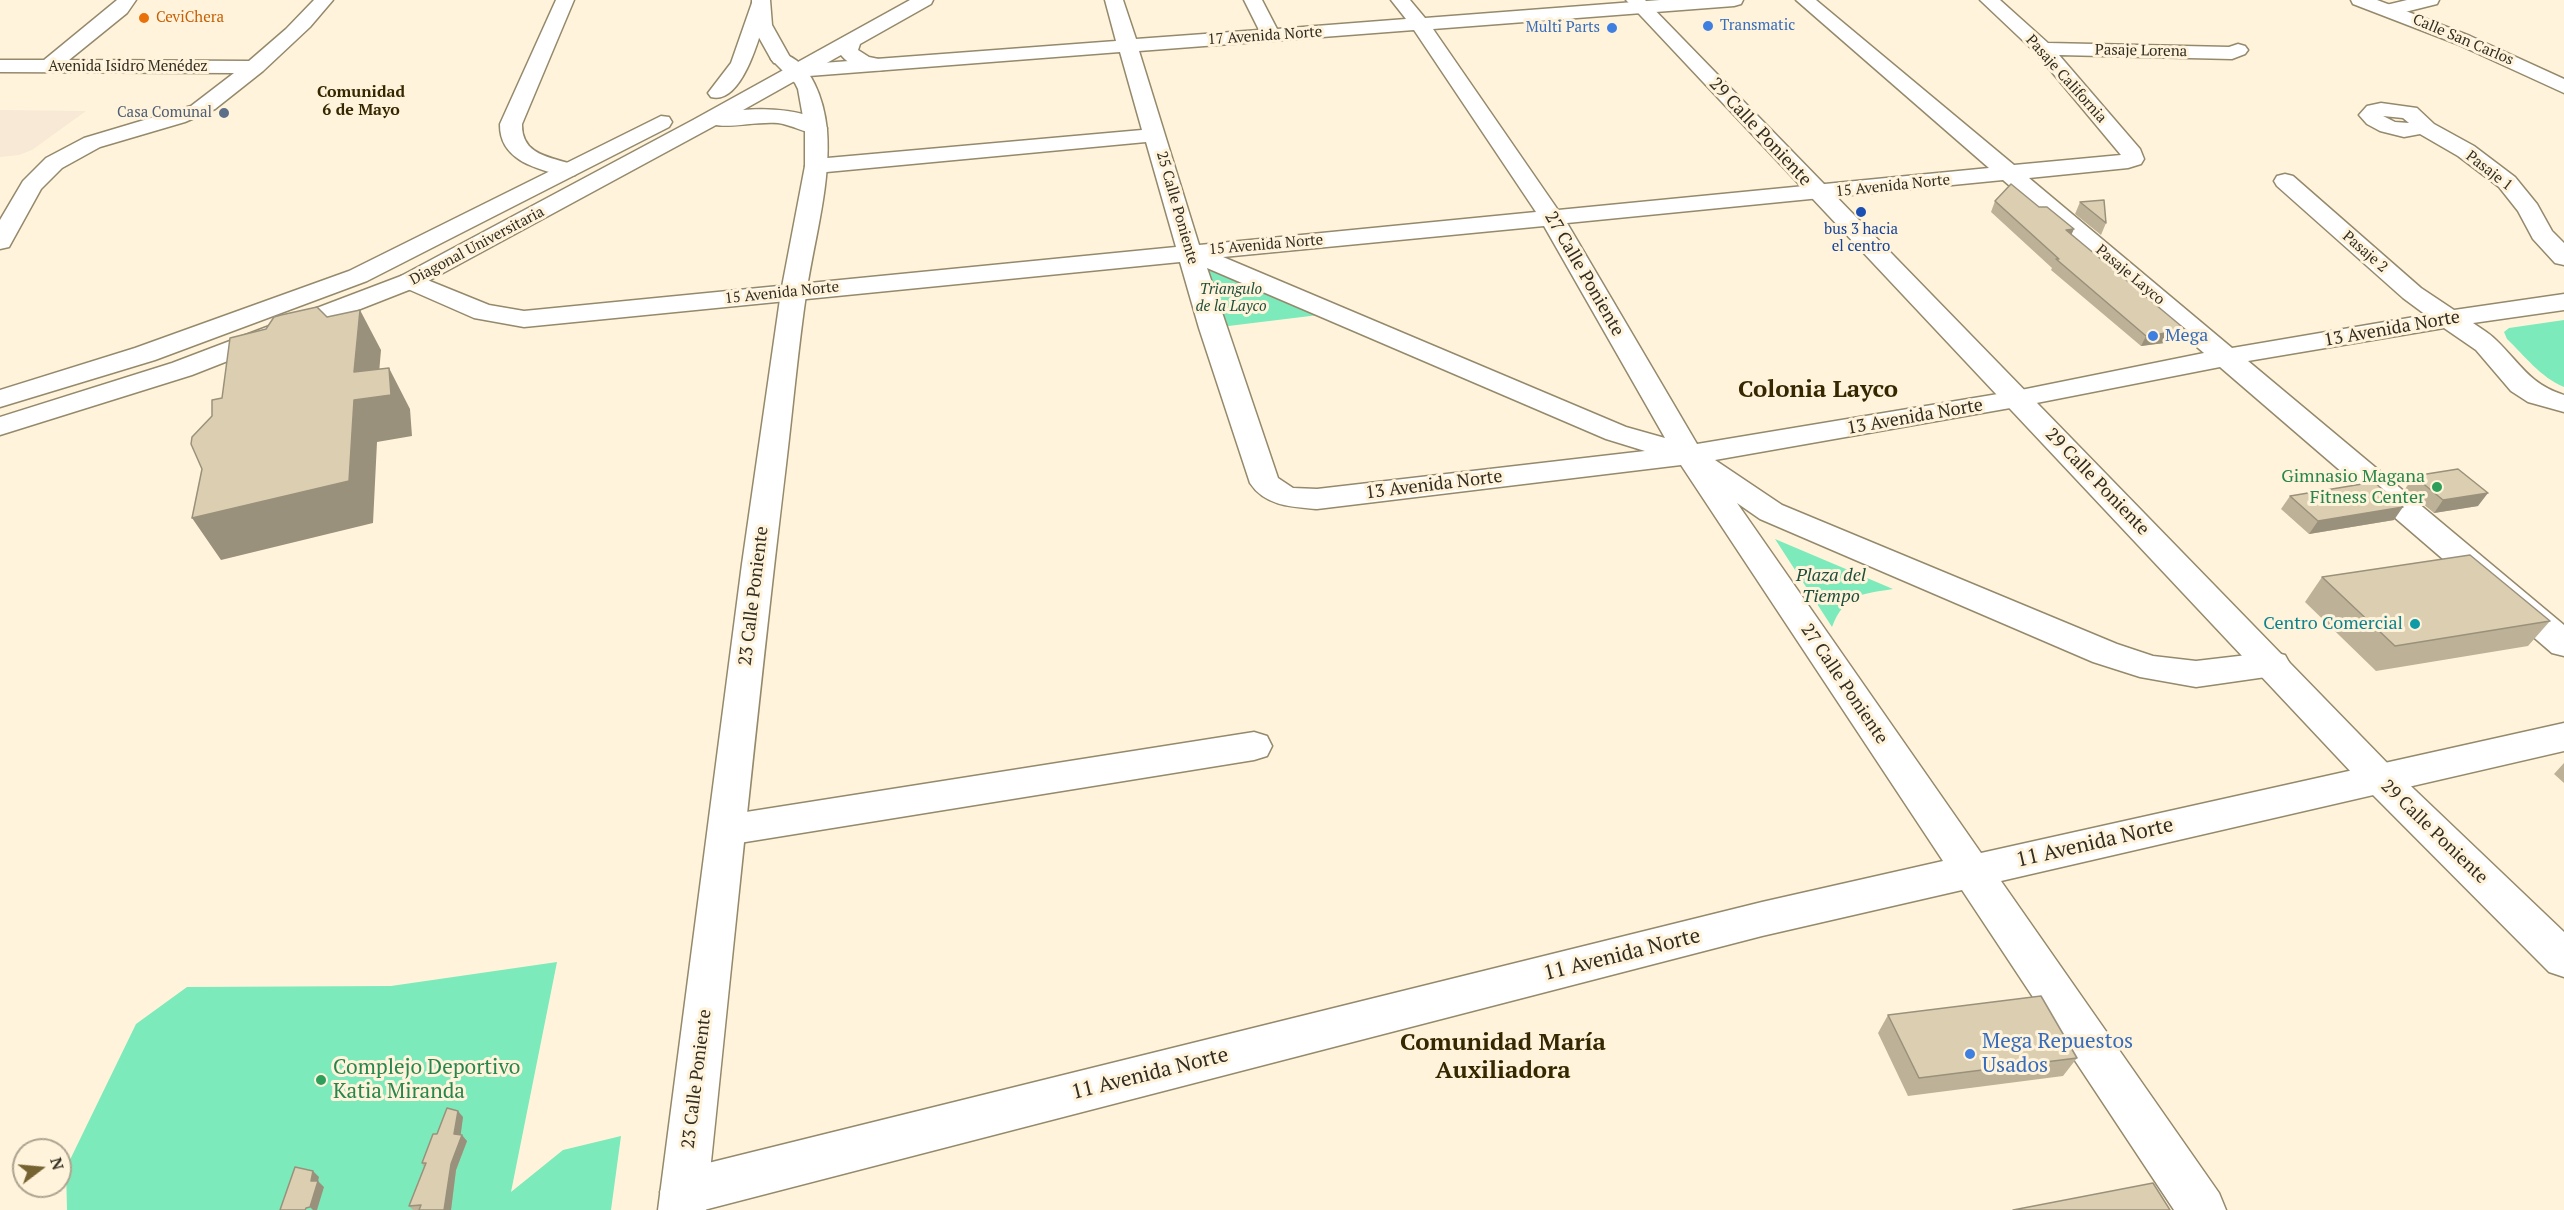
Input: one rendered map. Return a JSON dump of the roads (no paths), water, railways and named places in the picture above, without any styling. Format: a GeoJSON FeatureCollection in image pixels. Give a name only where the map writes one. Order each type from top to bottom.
{"type":"FeatureCollection","features":[{"type":"Feature","properties":{"kind":"street"},"geometry":{"type":"LineString","coordinates":[[48,67],[120,9],[127,0]]}},
{"type":"Feature","properties":{"kind":"street"},"geometry":{"type":"LineString","coordinates":[[0,242],[27,192],[63,156],[91,142],[198,110],[256,67],[311,16],[324,0]]}},
{"type":"Feature","properties":{"kind":"street"},"geometry":{"type":"LineString","coordinates":[[565,0],[511,123],[510,131],[512,143],[521,153],[567,170]]}},
{"type":"Feature","properties":{"kind":"street","name":"Diagonal Universitaria"},"geometry":{"type":"LineString","coordinates":[[0,419],[182,369],[410,281],[701,125],[888,0]]}},
{"type":"Feature","properties":{"kind":"street","name":"Diagonal Universitaria"},"geometry":{"type":"LineString","coordinates":[[0,419],[145,354],[358,276],[718,93],[852,40],[924,0]]}},
{"type":"Feature","properties":{"kind":"street","name":"25 Calle Poniente"},"geometry":{"type":"LineString","coordinates":[[1114,0],[1130,45],[1212,328],[1265,483]]}},
{"type":"Feature","properties":{"kind":"street"},"geometry":{"type":"LineString","coordinates":[[1253,0],[1271,35]]}},
{"type":"Feature","properties":{"kind":"street","name":"27 Calle Poniente"},"geometry":{"type":"LineString","coordinates":[[1400,0],[1420,24],[1552,218],[1689,455],[2202,1210]]}},
{"type":"Feature","properties":{"kind":"street","name":"17 Avenida Norte"},"geometry":{"type":"LineString","coordinates":[[788,65],[881,65],[1420,24],[1639,4],[1734,0]]}},
{"type":"Feature","properties":{"kind":"street","name":"Pasaje Layco"},"geometry":{"type":"LineString","coordinates":[[1805,0],[2564,644]]}},
{"type":"Feature","properties":{"kind":"street","name":"Pasaje California"},"geometry":{"type":"LineString","coordinates":[[1989,0],[2043,49],[2132,154],[2133,159],[2128,161]]}},
{"type":"Feature","properties":{"kind":"street","name":"Calle San Carlos"},"geometry":{"type":"LineString","coordinates":[[2360,0],[2509,58],[2564,87]]}},
{"type":"Feature","properties":{"kind":"street"},"geometry":{"type":"LineString","coordinates":[[2389,10],[2430,0]]}},
{"type":"Feature","properties":{"kind":"street"},"geometry":{"type":"LineString","coordinates":[[718,93],[741,64],[761,2]]}},
{"type":"Feature","properties":{"kind":"street","name":"23 Calle Poniente"},"geometry":{"type":"LineString","coordinates":[[683,1201],[758,564],[794,292],[816,166],[816,128],[808,89],[804,80],[788,65],[762,25],[761,2]]}},
{"type":"Feature","properties":{"kind":"street","name":"29 Calle Poniente"},"geometry":{"type":"LineString","coordinates":[[1639,4],[1818,193],[2273,664],[2381,780],[2564,959]]}},
{"type":"Feature","properties":{"kind":"street"},"geometry":{"type":"LineString","coordinates":[[852,40],[848,50],[851,56],[860,61],[881,65]]}},
{"type":"Feature","properties":{"kind":"street","name":"Pasaje Lorena"},"geometry":{"type":"LineString","coordinates":[[2043,49],[2232,53],[2238,50]]}},
{"type":"Feature","properties":{"kind":"street","name":"Avenida Isidro Menédez"},"geometry":{"type":"LineString","coordinates":[[0,66],[256,67]]}},
{"type":"Feature","properties":{"kind":"street"},"geometry":{"type":"LineString","coordinates":[[701,125],[737,117],[773,116],[798,120],[816,128]]}},
{"type":"Feature","properties":{"kind":"street","name":"Pasaje 1"},"geometry":{"type":"LineString","coordinates":[[2421,126],[2466,152],[2507,182],[2529,209],[2542,234],[2564,258]]}},
{"type":"Feature","properties":{"kind":"street"},"geometry":{"type":"LineString","coordinates":[[816,166],[1155,135]]}},
{"type":"Feature","properties":{"kind":"street","name":"15 Avenida Norte"},"geometry":{"type":"LineString","coordinates":[[410,281],[483,312],[524,319],[2128,161]]}},
{"type":"Feature","properties":{"kind":"street","name":"Pasaje 2"},"geometry":{"type":"LineString","coordinates":[[2285,181],[2412,293],[2493,351],[2521,385],[2538,396],[2564,404]]}},
{"type":"Feature","properties":{"kind":"street"},"geometry":{"type":"LineString","coordinates":[[1190,252],[1616,434],[1689,455],[1771,512],[2105,653],[2152,668],[2196,674],[2273,664]]}},
{"type":"Feature","properties":{"kind":"street","name":"13 Avenida Norte"},"geometry":{"type":"LineString","coordinates":[[1265,483],[1286,497],[1317,499],[1689,455],[2016,399],[2227,357],[2448,319],[2564,302]]}},
{"type":"Feature","properties":{"kind":"street","name":"11 Avenida Norte"},"geometry":{"type":"LineString","coordinates":[[683,1201],[1750,922],[2564,737]]}},
{"type":"Feature","properties":{"kind":"street"},"geometry":{"type":"LineString","coordinates":[[727,830],[1254,746]]}},
{"type":"Feature","properties":{"kind":"place","name":"CeviChera"},"geometry":{"type":"Point","coordinates":[144,18]}},
{"type":"Feature","properties":{"kind":"place","name":"Transmatic"},"geometry":{"type":"Point","coordinates":[1708,26]}},
{"type":"Feature","properties":{"kind":"place","name":"Multi Parts"},"geometry":{"type":"Point","coordinates":[1612,28]}},
{"type":"Feature","properties":{"kind":"place","name":"Casa Comunal"},"geometry":{"type":"Point","coordinates":[224,113]}},
{"type":"Feature","properties":{"kind":"place","name":"bus 3 hacia el centro"},"geometry":{"type":"Point","coordinates":[1861,212]}},
{"type":"Feature","properties":{"kind":"place","name":"Mega"},"geometry":{"type":"Point","coordinates":[2153,336]}},
{"type":"Feature","properties":{"kind":"place","name":"Gimnasio Magana Fitness Center"},"geometry":{"type":"Point","coordinates":[2437,487]}},
{"type":"Feature","properties":{"kind":"place","name":"Centro Comercial"},"geometry":{"type":"Point","coordinates":[2415,624]}},
{"type":"Feature","properties":{"kind":"place","name":"Mega Repuestos Usados"},"geometry":{"type":"Point","coordinates":[1970,1054]}},
{"type":"Feature","properties":{"kind":"place","name":"Complejo Deportivo Katia Miranda"},"geometry":{"type":"Point","coordinates":[321,1080]}},
{"type":"Feature","properties":{"kind":"district","name":"Comunidad 6 de Mayo"},"geometry":{"type":"Point","coordinates":[361,101]}},
{"type":"Feature","properties":{"kind":"district","name":"Colonia Layco"},"geometry":{"type":"Point","coordinates":[1818,390]}},
{"type":"Feature","properties":{"kind":"district","name":"Comunidad María Auxiliadora"},"geometry":{"type":"Point","coordinates":[1503,1057]}},
{"type":"Feature","properties":{"kind":"park label","name":"Triangulo de la Layco"},"geometry":{"type":"Point","coordinates":[1231,298]}},
{"type":"Feature","properties":{"kind":"park label","name":"Plaza del Tiempo"},"geometry":{"type":"Point","coordinates":[1831,586]}}]}
